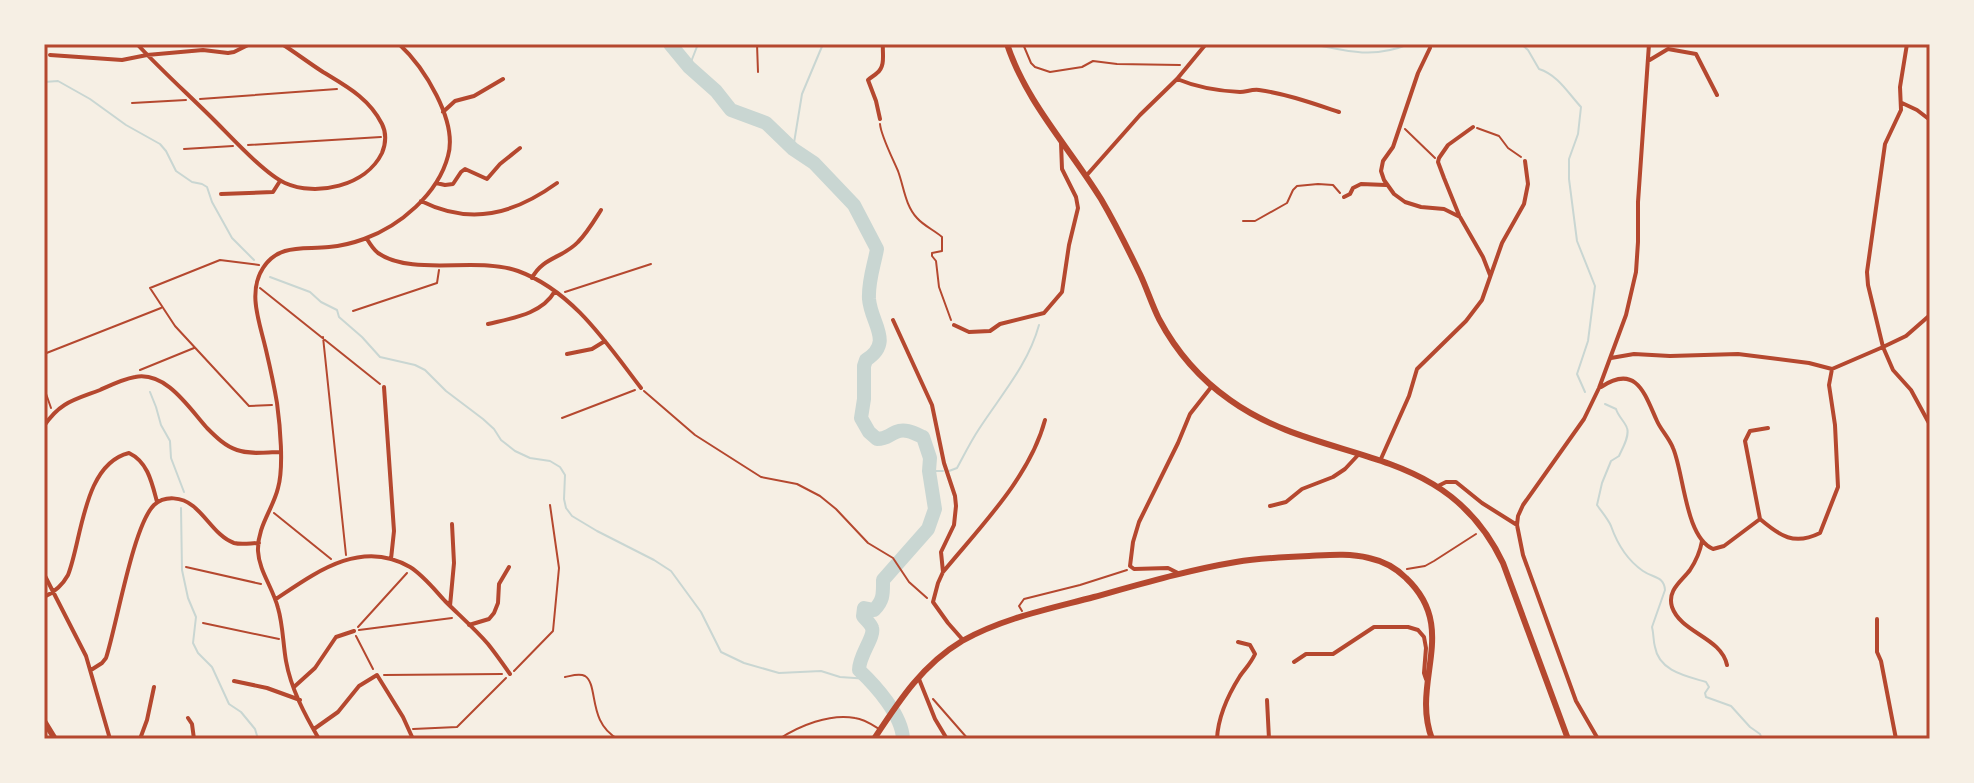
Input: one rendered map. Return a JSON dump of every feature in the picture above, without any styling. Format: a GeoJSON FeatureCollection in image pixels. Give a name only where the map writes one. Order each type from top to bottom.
{"type":"FeatureCollection","features":[{"type":"Feature","properties":{"kind":"main road"},"geometry":{"type":"LineString","coordinates":[[1007,44],[1033,99],[1106,208],[1168,335],[1192,366],[1212,386],[1259,418],[1412,472],[1438,486],[1467,510],[1483,529],[1503,563],[1568,739]]}},
{"type":"Feature","properties":{"kind":"main road"},"geometry":{"type":"LineString","coordinates":[[874,739],[897,702],[929,665],[963,640],[1000,623],[1180,574],[1245,561],[1335,555],[1380,561],[1399,571],[1421,596],[1432,623],[1425,711],[1432,739]]}},
{"type":"Feature","properties":{"kind":"main road"},"geometry":{"type":"LineString","coordinates":[[44,721],[55,739]]}},
{"type":"Feature","properties":{"kind":"street"},"geometry":{"type":"LineString","coordinates":[[137,44],[280,181],[318,188],[352,182],[366,173],[381,156],[386,137],[384,128],[366,100],[282,44]]}},
{"type":"Feature","properties":{"kind":"street"},"geometry":{"type":"LineString","coordinates":[[50,55],[110,60],[203,50],[228,53],[250,44]]}},
{"type":"Feature","properties":{"kind":"street"},"geometry":{"type":"LineString","coordinates":[[319,739],[288,671],[276,599],[263,573],[258,551],[261,529],[281,477],[277,405],[256,308],[256,285],[265,265],[275,255],[306,247],[348,244],[366,238],[389,226],[421,201],[436,183],[448,157],[443,112],[418,63],[399,44]]}},
{"type":"Feature","properties":{"kind":"street"},"geometry":{"type":"LineString","coordinates":[[880,119],[868,82],[881,67],[883,44]]}},
{"type":"Feature","properties":{"kind":"street"},"geometry":{"type":"LineString","coordinates":[[1086,176],[1206,44]]}},
{"type":"Feature","properties":{"kind":"street"},"geometry":{"type":"LineString","coordinates":[[1598,739],[1576,701],[1523,555],[1517,525],[1523,505],[1584,419],[1626,315],[1636,272],[1649,44]]}},
{"type":"Feature","properties":{"kind":"street"},"geometry":{"type":"LineString","coordinates":[[1907,44],[1899,115],[1885,144],[1867,272],[1883,347],[1893,370],[1911,390],[1930,425]]}},
{"type":"Feature","properties":{"kind":"street"},"geometry":{"type":"LineString","coordinates":[[1430,48],[1418,73],[1393,147],[1381,167],[1384,180],[1394,194],[1412,205],[1444,209],[1460,217]]}},
{"type":"Feature","properties":{"kind":"street"},"geometry":{"type":"LineString","coordinates":[[1648,61],[1665,49],[1694,53],[1717,95]]}},
{"type":"Feature","properties":{"kind":"street"},"geometry":{"type":"LineString","coordinates":[[443,112],[455,101],[474,96],[503,79]]}},
{"type":"Feature","properties":{"kind":"street"},"geometry":{"type":"LineString","coordinates":[[1177,79],[1222,90],[1255,90],[1292,96],[1339,112]]}},
{"type":"Feature","properties":{"kind":"street"},"geometry":{"type":"LineString","coordinates":[[1901,103],[1930,120]]}},
{"type":"Feature","properties":{"kind":"street"},"geometry":{"type":"LineString","coordinates":[[1473,127],[1444,150],[1438,162],[1460,217],[1483,257],[1490,277]]}},
{"type":"Feature","properties":{"kind":"street"},"geometry":{"type":"LineString","coordinates":[[954,325],[969,332],[990,331],[1000,324],[1044,313],[1062,292],[1078,208],[1062,169],[1061,140]]}},
{"type":"Feature","properties":{"kind":"street"},"geometry":{"type":"LineString","coordinates":[[436,183],[453,184],[465,169],[487,179],[520,148]]}},
{"type":"Feature","properties":{"kind":"street"},"geometry":{"type":"LineString","coordinates":[[1380,461],[1409,396],[1417,369],[1474,313],[1482,300],[1502,243],[1524,204],[1528,184],[1525,161]]}},
{"type":"Feature","properties":{"kind":"street"},"geometry":{"type":"LineString","coordinates":[[221,194],[273,192],[280,181]]}},
{"type":"Feature","properties":{"kind":"street"},"geometry":{"type":"LineString","coordinates":[[421,201],[438,210],[469,216],[493,213],[517,207],[557,183]]}},
{"type":"Feature","properties":{"kind":"street"},"geometry":{"type":"LineString","coordinates":[[1344,197],[1361,184],[1388,185]]}},
{"type":"Feature","properties":{"kind":"street"},"geometry":{"type":"LineString","coordinates":[[532,278],[538,267],[579,242],[601,210]]}},
{"type":"Feature","properties":{"kind":"street"},"geometry":{"type":"LineString","coordinates":[[366,238],[374,250],[392,259],[518,270],[557,292],[605,341],[641,388]]}},
{"type":"Feature","properties":{"kind":"street"},"geometry":{"type":"LineString","coordinates":[[488,324],[522,315],[544,305],[557,292]]}},
{"type":"Feature","properties":{"kind":"street"},"geometry":{"type":"LineString","coordinates":[[1611,358],[1634,354],[1738,354],[1832,369],[1906,336],[1930,315]]}},
{"type":"Feature","properties":{"kind":"street"},"geometry":{"type":"LineString","coordinates":[[893,320],[932,405],[944,463],[955,496],[954,525],[941,552],[943,572]]}},
{"type":"Feature","properties":{"kind":"street"},"geometry":{"type":"LineString","coordinates":[[567,354],[592,349],[605,341]]}},
{"type":"Feature","properties":{"kind":"street"},"geometry":{"type":"LineString","coordinates":[[1768,428],[1750,431],[1745,438],[1760,519],[1791,539],[1820,533],[1838,487],[1836,435],[1829,385],[1832,369]]}},
{"type":"Feature","properties":{"kind":"street"},"geometry":{"type":"LineString","coordinates":[[44,426],[53,413],[68,402],[137,376],[155,378],[168,386],[227,446],[247,453],[280,452]]}},
{"type":"Feature","properties":{"kind":"street"},"geometry":{"type":"LineString","coordinates":[[1599,388],[1609,382],[1628,380],[1639,386],[1649,399],[1671,444],[1690,514],[1708,548],[1720,548],[1760,519]]}},
{"type":"Feature","properties":{"kind":"street"},"geometry":{"type":"LineString","coordinates":[[1180,574],[1168,568],[1131,568],[1131,553],[1139,522],[1190,414],[1212,386]]}},
{"type":"Feature","properties":{"kind":"street"},"geometry":{"type":"LineString","coordinates":[[384,387],[394,531],[391,559]]}},
{"type":"Feature","properties":{"kind":"street"},"geometry":{"type":"LineString","coordinates":[[963,640],[933,602],[938,583],[943,572],[1012,486],[1032,455],[1045,420]]}},
{"type":"Feature","properties":{"kind":"street"},"geometry":{"type":"LineString","coordinates":[[44,597],[64,583],[96,481],[119,456],[129,453],[141,461],[151,480],[157,502]]}},
{"type":"Feature","properties":{"kind":"street"},"geometry":{"type":"LineString","coordinates":[[1270,506],[1286,502],[1302,489],[1339,473],[1359,454]]}},
{"type":"Feature","properties":{"kind":"street"},"geometry":{"type":"LineString","coordinates":[[1438,486],[1456,482],[1517,525]]}},
{"type":"Feature","properties":{"kind":"street"},"geometry":{"type":"LineString","coordinates":[[91,670],[106,658],[138,538],[157,502],[173,498],[185,500],[231,541],[259,543]]}},
{"type":"Feature","properties":{"kind":"street"},"geometry":{"type":"LineString","coordinates":[[450,606],[454,563],[452,524]]}},
{"type":"Feature","properties":{"kind":"street"},"geometry":{"type":"LineString","coordinates":[[1702,541],[1696,560],[1672,593],[1672,604],[1678,617],[1722,652],[1727,665]]}},
{"type":"Feature","properties":{"kind":"street"},"geometry":{"type":"LineString","coordinates":[[276,599],[335,563],[372,556],[391,559],[412,568],[491,648],[510,674]]}},
{"type":"Feature","properties":{"kind":"street"},"geometry":{"type":"LineString","coordinates":[[469,625],[489,619],[494,613],[499,584],[509,567]]}},
{"type":"Feature","properties":{"kind":"street"},"geometry":{"type":"LineString","coordinates":[[44,574],[83,650],[110,739]]}},
{"type":"Feature","properties":{"kind":"street"},"geometry":{"type":"LineString","coordinates":[[1877,619],[1877,652],[1896,739]]}},
{"type":"Feature","properties":{"kind":"street"},"geometry":{"type":"LineString","coordinates":[[1294,662],[1306,654],[1333,654],[1374,627],[1408,627],[1418,630],[1424,637],[1424,673],[1428,681]]}},
{"type":"Feature","properties":{"kind":"street"},"geometry":{"type":"LineString","coordinates":[[294,687],[315,668],[336,637],[354,631]]}},
{"type":"Feature","properties":{"kind":"street"},"geometry":{"type":"LineString","coordinates":[[1217,739],[1226,703],[1255,654],[1250,645],[1238,642]]}},
{"type":"Feature","properties":{"kind":"street"},"geometry":{"type":"LineString","coordinates":[[314,729],[338,712],[359,686],[377,675],[413,739]]}},
{"type":"Feature","properties":{"kind":"street"},"geometry":{"type":"LineString","coordinates":[[918,676],[935,719],[947,739]]}},
{"type":"Feature","properties":{"kind":"street"},"geometry":{"type":"LineString","coordinates":[[234,681],[267,688],[300,700]]}},
{"type":"Feature","properties":{"kind":"street"},"geometry":{"type":"LineString","coordinates":[[140,739],[154,687]]}},
{"type":"Feature","properties":{"kind":"street"},"geometry":{"type":"LineString","coordinates":[[1267,700],[1269,739]]}},
{"type":"Feature","properties":{"kind":"street"},"geometry":{"type":"LineString","coordinates":[[188,718],[194,739]]}},
{"type":"Feature","properties":{"kind":"lane"},"geometry":{"type":"LineString","coordinates":[[565,677],[576,675],[586,678],[601,724],[618,739]]}},
{"type":"Feature","properties":{"kind":"lane"},"geometry":{"type":"LineString","coordinates":[[779,739],[800,728],[842,717],[859,718],[880,730]]}},
{"type":"Feature","properties":{"kind":"path"},"geometry":{"type":"LineString","coordinates":[[757,44],[758,72]]}},
{"type":"Feature","properties":{"kind":"path"},"geometry":{"type":"LineString","coordinates":[[1023,44],[1031,63],[1050,72],[1082,67],[1093,61],[1133,65],[1189,64]]}},
{"type":"Feature","properties":{"kind":"path"},"geometry":{"type":"LineString","coordinates":[[132,103],[335,89]]}},
{"type":"Feature","properties":{"kind":"path"},"geometry":{"type":"LineString","coordinates":[[880,119],[880,130],[913,214],[942,237],[942,251],[932,253],[932,256],[936,261],[941,297],[954,325]]}},
{"type":"Feature","properties":{"kind":"path"},"geometry":{"type":"LineString","coordinates":[[1400,125],[1438,162]]}},
{"type":"Feature","properties":{"kind":"path"},"geometry":{"type":"LineString","coordinates":[[1473,127],[1499,136],[1508,148],[1525,161]]}},
{"type":"Feature","properties":{"kind":"path"},"geometry":{"type":"LineString","coordinates":[[184,149],[386,137]]}},
{"type":"Feature","properties":{"kind":"path"},"geometry":{"type":"LineString","coordinates":[[1243,221],[1255,221],[1287,203],[1293,190],[1305,184],[1333,185],[1344,197]]}},
{"type":"Feature","properties":{"kind":"path"},"geometry":{"type":"LineString","coordinates":[[265,265],[220,260],[150,288],[175,326],[249,406],[277,405]]}},
{"type":"Feature","properties":{"kind":"path"},"geometry":{"type":"LineString","coordinates":[[557,292],[651,264]]}},
{"type":"Feature","properties":{"kind":"path"},"geometry":{"type":"LineString","coordinates":[[353,311],[437,283],[440,265]]}},
{"type":"Feature","properties":{"kind":"path"},"geometry":{"type":"LineString","coordinates":[[256,285],[384,387]]}},
{"type":"Feature","properties":{"kind":"path"},"geometry":{"type":"LineString","coordinates":[[44,354],[163,307]]}},
{"type":"Feature","properties":{"kind":"path"},"geometry":{"type":"LineString","coordinates":[[323,337],[346,560]]}},
{"type":"Feature","properties":{"kind":"path"},"geometry":{"type":"LineString","coordinates":[[137,376],[138,371],[195,348]]}},
{"type":"Feature","properties":{"kind":"path"},"geometry":{"type":"LineString","coordinates":[[44,388],[53,413]]}},
{"type":"Feature","properties":{"kind":"path"},"geometry":{"type":"LineString","coordinates":[[562,418],[641,388],[695,435],[761,477],[797,484],[820,496],[868,543],[893,558],[909,582],[933,602]]}},
{"type":"Feature","properties":{"kind":"path"},"geometry":{"type":"LineString","coordinates":[[408,729],[457,727],[553,631],[559,568],[550,505]]}},
{"type":"Feature","properties":{"kind":"path"},"geometry":{"type":"LineString","coordinates":[[270,509],[335,563]]}},
{"type":"Feature","properties":{"kind":"path"},"geometry":{"type":"LineString","coordinates":[[1399,571],[1425,566],[1483,529]]}},
{"type":"Feature","properties":{"kind":"path"},"geometry":{"type":"LineString","coordinates":[[186,567],[270,587]]}},
{"type":"Feature","properties":{"kind":"path"},"geometry":{"type":"LineString","coordinates":[[354,631],[412,568]]}},
{"type":"Feature","properties":{"kind":"path"},"geometry":{"type":"LineString","coordinates":[[1025,615],[1019,606],[1024,599],[1131,568]]}},
{"type":"Feature","properties":{"kind":"path"},"geometry":{"type":"LineString","coordinates":[[354,631],[461,617]]}},
{"type":"Feature","properties":{"kind":"path"},"geometry":{"type":"LineString","coordinates":[[203,623],[284,640]]}},
{"type":"Feature","properties":{"kind":"path"},"geometry":{"type":"LineString","coordinates":[[354,631],[377,675],[510,674]]}},
{"type":"Feature","properties":{"kind":"path"},"geometry":{"type":"LineString","coordinates":[[923,691],[939,704],[968,739]]}},
{"type":"Feature","properties":{"kind":"waterway"},"geometry":{"type":"LineString","coordinates":[[670,44],[731,110],[766,123],[793,149],[814,163],[854,205],[877,249],[869,299],[880,339],[879,346],[864,366],[861,418],[877,439],[903,431],[923,437],[930,458],[935,509],[928,529],[883,580],[880,603],[874,610],[864,608],[863,616],[871,625],[872,632],[859,670],[893,711],[903,739]]}},
{"type":"Feature","properties":{"kind":"waterway"},"geometry":{"type":"LineString","coordinates":[[689,67],[698,44]]}},
{"type":"Feature","properties":{"kind":"waterway"},"geometry":{"type":"LineString","coordinates":[[793,149],[802,94],[823,44]]}},
{"type":"Feature","properties":{"kind":"waterway"},"geometry":{"type":"LineString","coordinates":[[1312,44],[1372,52],[1409,44]]}},
{"type":"Feature","properties":{"kind":"waterway"},"geometry":{"type":"LineString","coordinates":[[1521,44],[1539,69],[1557,80],[1581,107],[1578,134],[1569,159],[1569,179],[1577,241],[1595,286],[1588,341],[1577,374],[1585,392]]}},
{"type":"Feature","properties":{"kind":"waterway"},"geometry":{"type":"LineString","coordinates":[[44,82],[58,81],[160,144],[176,171],[192,182],[207,187],[232,238],[254,260]]}},
{"type":"Feature","properties":{"kind":"waterway"},"geometry":{"type":"LineString","coordinates":[[270,277],[310,292],[337,310],[339,317],[380,357],[425,370],[515,451],[560,467],[565,475],[566,508],[572,516],[671,571],[701,612],[721,652],[744,663],[779,673],[821,671],[840,677],[869,679]]}},
{"type":"Feature","properties":{"kind":"waterway"},"geometry":{"type":"LineString","coordinates":[[949,471],[957,468],[1021,367],[1039,325]]}},
{"type":"Feature","properties":{"kind":"waterway"},"geometry":{"type":"LineString","coordinates":[[150,392],[170,441],[171,458],[184,492]]}},
{"type":"Feature","properties":{"kind":"waterway"},"geometry":{"type":"LineString","coordinates":[[1605,404],[1616,409],[1628,431],[1619,456],[1611,461],[1597,505],[1627,556],[1637,567],[1664,585],[1652,627],[1658,655],[1674,671],[1706,682],[1709,687],[1706,697],[1731,706],[1762,739]]}},
{"type":"Feature","properties":{"kind":"waterway"},"geometry":{"type":"LineString","coordinates":[[929,471],[943,471]]}},
{"type":"Feature","properties":{"kind":"waterway"},"geometry":{"type":"LineString","coordinates":[[181,508],[182,570],[196,617],[193,643],[212,667],[229,704],[241,712],[255,729],[258,739]]}}]}
